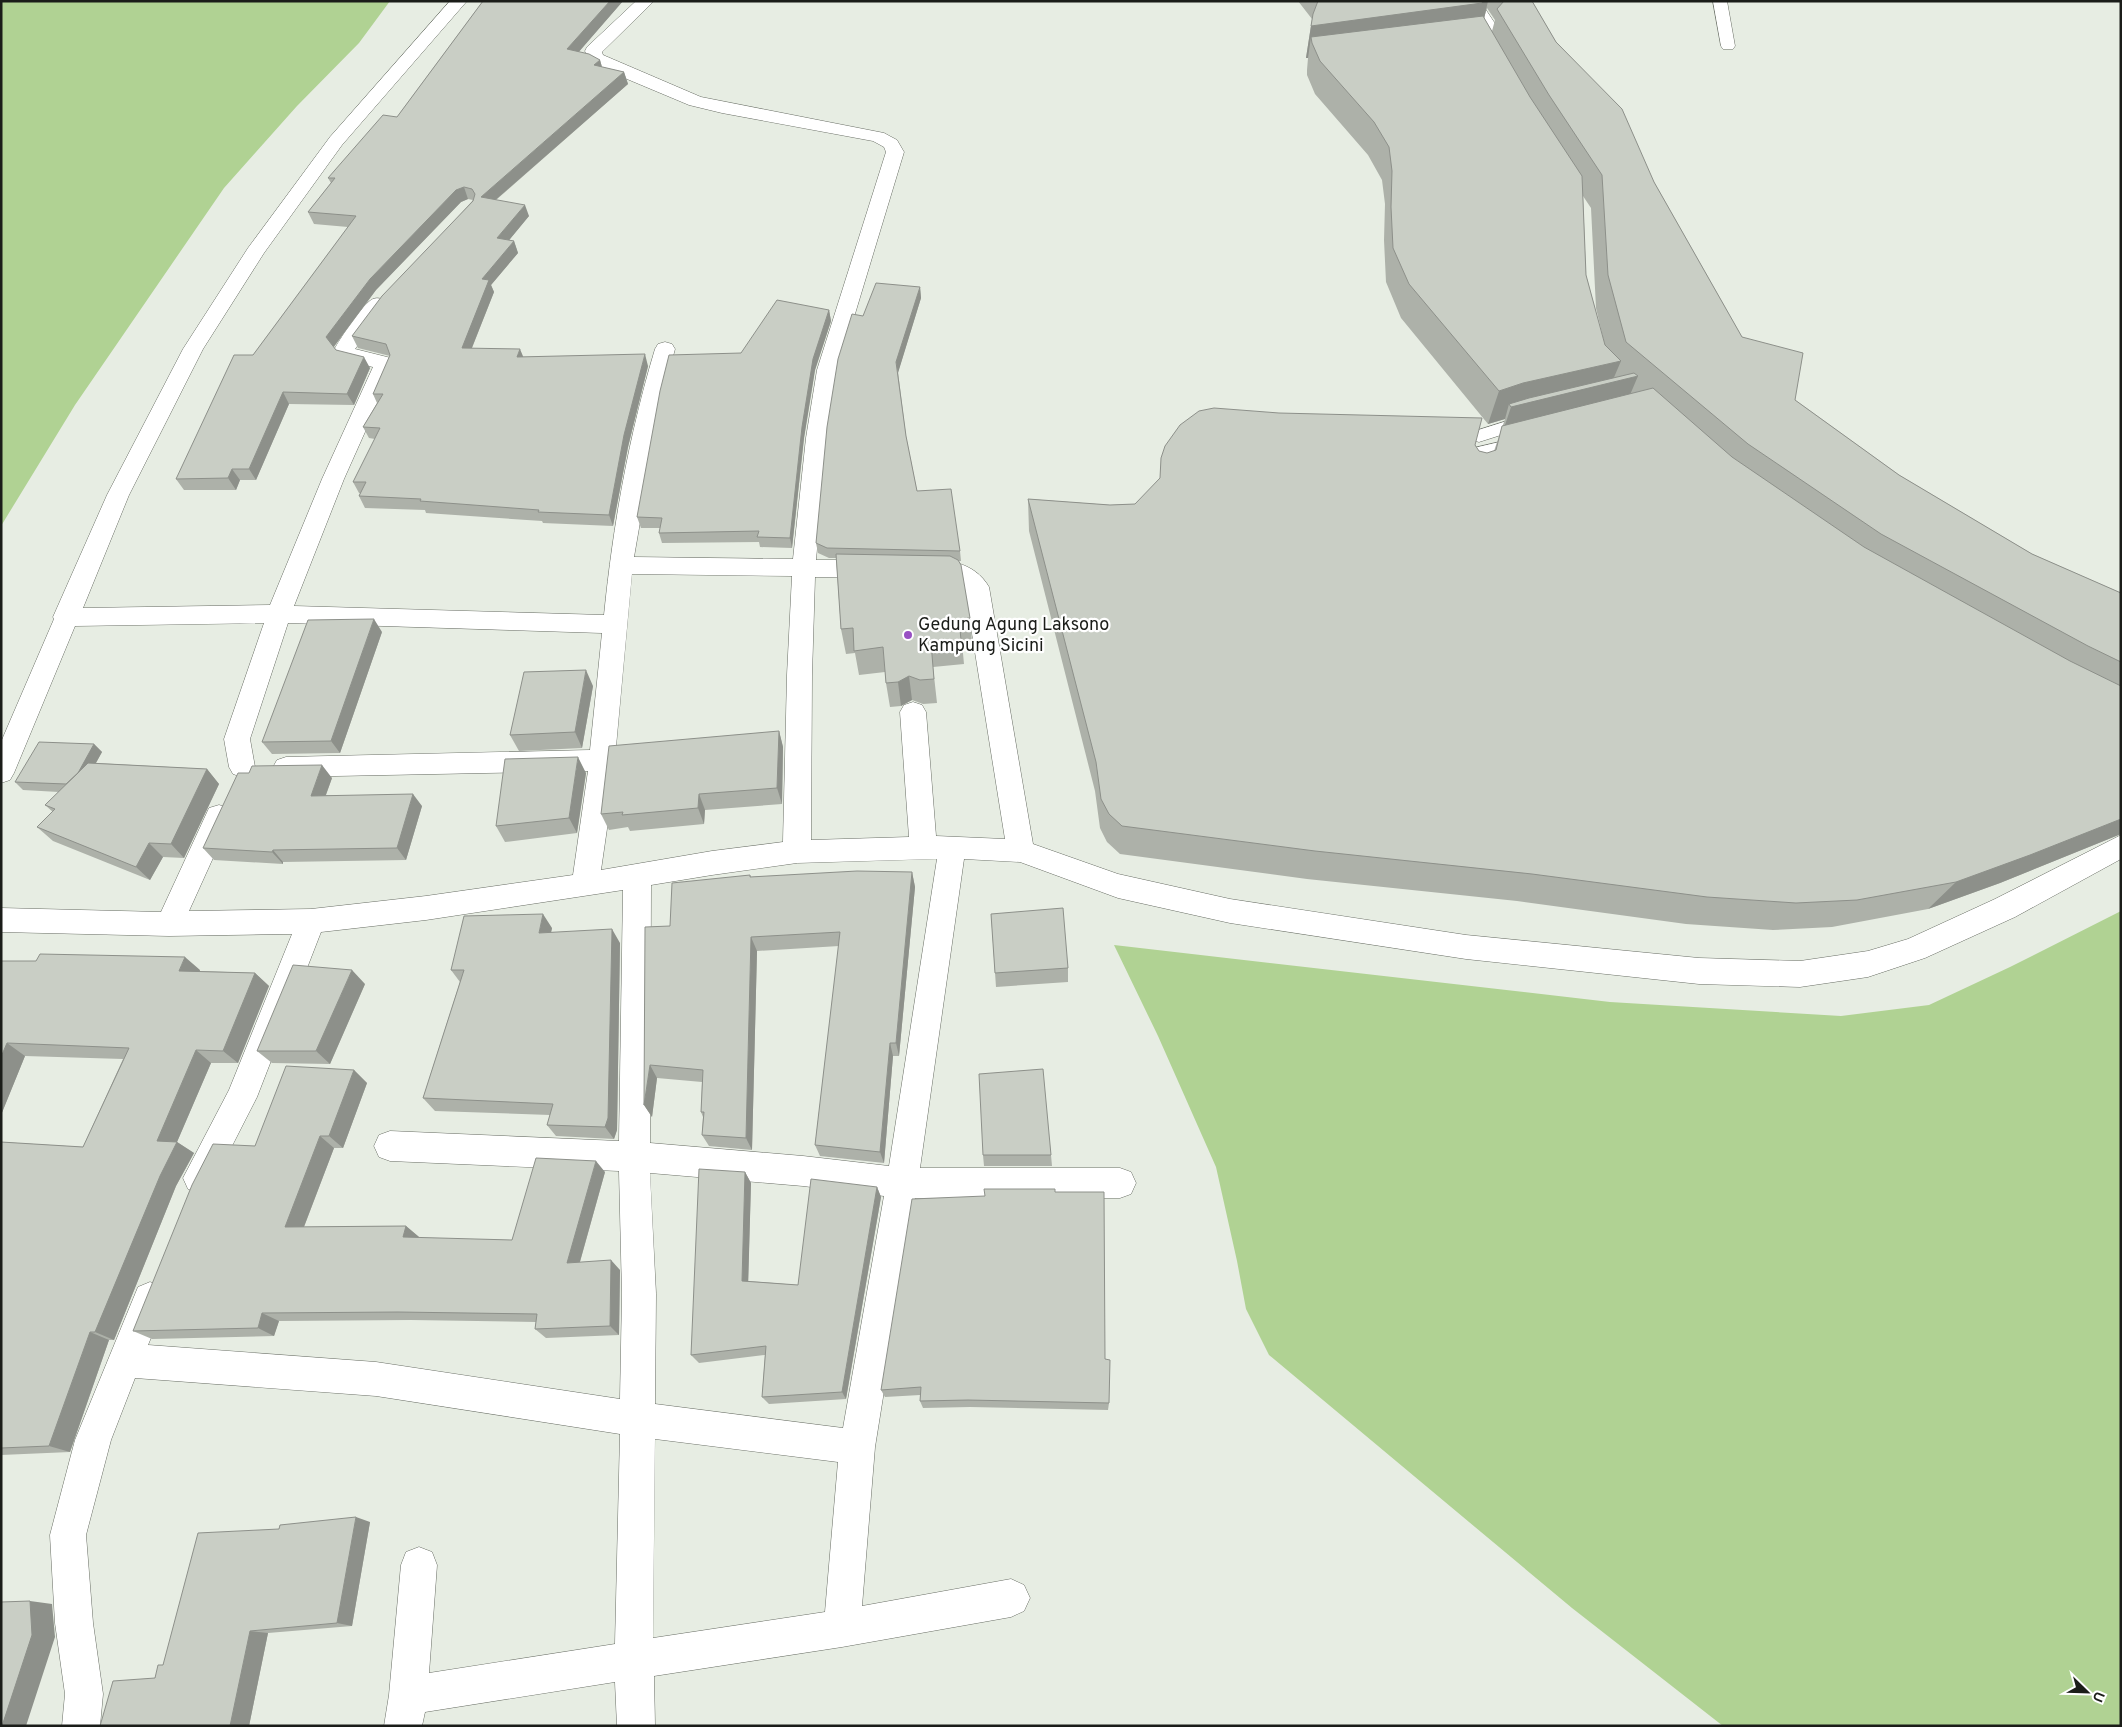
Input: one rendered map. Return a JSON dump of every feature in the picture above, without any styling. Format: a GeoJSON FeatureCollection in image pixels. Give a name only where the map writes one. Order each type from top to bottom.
{"type":"FeatureCollection","features":[{"type":"Feature","properties":{"kind":"street"},"geometry":{"type":"LineString","coordinates":[[1,773],[65,617],[118,495],[193,349],[255,252],[336,141],[459,1]]}},
{"type":"Feature","properties":{"kind":"street"},"geometry":{"type":"LineString","coordinates":[[646,1],[593,51],[595,56],[602,62],[695,101],[731,110],[878,137],[891,144],[895,152],[826,378],[818,430],[807,525],[799,690],[796,852]]}},
{"type":"Feature","properties":{"kind":"street"},"geometry":{"type":"LineString","coordinates":[[169,924],[235,782],[237,739],[279,614],[333,479],[384,367],[384,363],[350,355],[344,350],[353,335],[391,290]]}},
{"type":"Feature","properties":{"kind":"street"},"geometry":{"type":"LineString","coordinates":[[585,885],[598,801],[621,565],[650,401],[665,349]]}},
{"type":"Feature","properties":{"kind":"street"},"geometry":{"type":"LineString","coordinates":[[621,565],[957,571],[969,577],[977,587],[1021,851]]}},
{"type":"Feature","properties":{"kind":"street"},"geometry":{"type":"LineString","coordinates":[[65,617],[279,614],[615,624]]}},
{"type":"Feature","properties":{"kind":"street"},"geometry":{"type":"LineString","coordinates":[[842,1628],[857,1447],[902,1182],[938,848],[914,712]]}},
{"type":"Feature","properties":{"kind":"street"},"geometry":{"type":"LineString","coordinates":[[235,782],[483,764],[602,760]]}},
{"type":"Feature","properties":{"kind":"street"},"geometry":{"type":"LineString","coordinates":[[1,920],[169,924],[312,921],[426,908],[585,885],[712,863],[796,852],[938,848],[1021,851],[1118,886],[1230,910],[1466,947],[1699,971],[1800,974],[1868,964],[1915,948],[2005,908],[2121,846]]}},
{"type":"Feature","properties":{"kind":"street"},"geometry":{"type":"LineString","coordinates":[[636,1726],[634,1662],[639,1294],[634,1157],[637,876]]}},
{"type":"Feature","properties":{"kind":"street"},"geometry":{"type":"LineString","coordinates":[[187,1206],[194,1187],[242,1097],[312,921]]}},
{"type":"Feature","properties":{"kind":"street"},"geometry":{"type":"LineString","coordinates":[[390,1146],[634,1157],[803,1171],[902,1182],[1120,1183]]}},
{"type":"Feature","properties":{"kind":"street"},"geometry":{"type":"LineString","coordinates":[[81,1726],[84,1694],[74,1623],[68,1535],[92,1440],[162,1269]]}},
{"type":"Feature","properties":{"kind":"street"},"geometry":{"type":"LineString","coordinates":[[125,1360],[376,1379],[636,1419],[857,1447]]}},
{"type":"Feature","properties":{"kind":"street"},"geometry":{"type":"LineString","coordinates":[[418,1566],[405,1711],[634,1662],[1011,1598]]}},
{"type":"Feature","properties":{"kind":"lane"},"geometry":{"type":"LineString","coordinates":[[1452,45],[1485,49],[1491,28],[1473,1]]}},
{"type":"Feature","properties":{"kind":"lane"},"geometry":{"type":"LineString","coordinates":[[1720,1],[1728,46]]}},
{"type":"Feature","properties":{"kind":"lane"},"geometry":{"type":"LineString","coordinates":[[1479,436],[1512,424],[1550,415]]}},
{"type":"Feature","properties":{"kind":"lane"},"geometry":{"type":"LineString","coordinates":[[1476,477],[1481,453],[1538,439]]}},
{"type":"Feature","properties":{"kind":"shaded area"},"geometry":{"type":"Polygon","coordinates":[[[1,1],[390,1],[359,43],[297,106],[224,188],[75,405],[1,526],[1,1]]]}},
{"type":"Feature","properties":{"kind":"shaded area"},"geometry":{"type":"Polygon","coordinates":[[[2121,911],[2121,1726],[1723,1726],[1572,1608],[1269,1355],[1246,1309],[1216,1167],[1158,1036],[1114,945],[1610,1002],[1841,1016],[1929,1005],[2121,911]]]}},
{"type":"Feature","properties":{"kind":"building"},"geometry":{"type":"Polygon","coordinates":[[[483,1],[610,1],[567,49],[589,54],[600,60],[594,65],[624,72],[481,197],[525,205],[497,238],[514,241],[482,279],[489,280],[462,348],[520,349],[517,357],[645,354],[624,435],[609,515],[538,512],[539,510],[420,501],[421,499],[359,496],[366,482],[353,482],[380,428],[363,427],[383,394],[373,394],[390,355],[386,344],[352,336],[382,296],[473,201],[475,194],[472,189],[464,187],[456,190],[370,279],[326,337],[336,350],[364,357],[347,394],[283,392],[249,469],[232,469],[228,478],[176,479],[234,355],[253,355],[356,216],[308,212],[335,178],[328,178],[383,115],[397,117],[483,1]]]}},
{"type":"Feature","properties":{"kind":"building"},"geometry":{"type":"Polygon","coordinates":[[[1318,1],[1484,1],[1482,3],[1311,26],[1318,1]]]}},
{"type":"Feature","properties":{"kind":"building"},"geometry":{"type":"Polygon","coordinates":[[[1504,1],[1532,1],[1556,42],[1622,109],[1654,182],[1742,337],[1803,353],[1795,400],[1899,475],[2032,554],[2121,593],[2121,662],[1881,534],[1748,444],[1626,342],[1608,275],[1602,175],[1549,95],[1497,9],[1504,1]]]}},
{"type":"Feature","properties":{"kind":"building"},"geometry":{"type":"Polygon","coordinates":[[[1483,16],[1530,97],[1582,176],[1586,275],[1605,345],[1621,361],[1523,383],[1499,391],[1409,284],[1393,248],[1392,171],[1389,147],[1374,122],[1320,61],[1311,37],[1483,16]]]}},
{"type":"Feature","properties":{"kind":"building"},"geometry":{"type":"Polygon","coordinates":[[[876,283],[920,287],[896,362],[906,436],[917,491],[951,489],[960,551],[827,548],[816,543],[827,427],[838,359],[852,314],[863,316],[876,283]]]}},
{"type":"Feature","properties":{"kind":"building"},"geometry":{"type":"Polygon","coordinates":[[[777,300],[829,310],[813,359],[802,427],[790,538],[757,537],[759,531],[659,533],[662,518],[637,517],[660,391],[669,355],[741,353],[777,300]]]}},
{"type":"Feature","properties":{"kind":"building"},"geometry":{"type":"Polygon","coordinates":[[[1634,373],[1638,376],[1511,407],[1509,404],[1529,398],[1634,373]]]}},
{"type":"Feature","properties":{"kind":"building"},"geometry":{"type":"Polygon","coordinates":[[[1653,388],[1732,457],[1864,547],[2070,661],[2121,686],[2121,819],[1956,882],[1857,900],[1796,903],[1707,897],[1532,874],[1315,851],[1122,826],[1109,814],[1101,799],[1096,762],[1028,499],[1110,505],[1135,504],[1160,478],[1161,458],[1165,446],[1180,425],[1199,411],[1214,408],[1279,413],[1482,418],[1475,445],[1479,451],[1487,453],[1496,450],[1502,426],[1653,388]]]}},
{"type":"Feature","properties":{"kind":"building","name":"Gedung Agung Laksono Kampung Sicini"},"geometry":{"type":"Polygon","coordinates":[[[836,554],[950,556],[958,560],[961,565],[970,618],[959,619],[961,640],[931,643],[934,679],[920,680],[909,676],[898,682],[886,683],[883,647],[854,651],[853,628],[841,629],[836,554]]]}},
{"type":"Feature","properties":{"kind":"building"},"geometry":{"type":"Polygon","coordinates":[[[374,619],[331,741],[262,742],[308,620],[374,619]]]}},
{"type":"Feature","properties":{"kind":"building"},"geometry":{"type":"Polygon","coordinates":[[[586,670],[575,732],[510,735],[524,672],[586,670]]]}},
{"type":"Feature","properties":{"kind":"building"},"geometry":{"type":"Polygon","coordinates":[[[779,731],[777,788],[699,794],[698,808],[622,815],[623,812],[601,814],[609,746],[779,731]]]}},
{"type":"Feature","properties":{"kind":"building"},"geometry":{"type":"Polygon","coordinates":[[[39,742],[94,744],[78,773],[66,784],[15,782],[39,742]]]}},
{"type":"Feature","properties":{"kind":"building"},"geometry":{"type":"Polygon","coordinates":[[[578,757],[569,818],[496,826],[505,759],[578,757]]]}},
{"type":"Feature","properties":{"kind":"building"},"geometry":{"type":"Polygon","coordinates":[[[88,763],[207,769],[171,844],[149,843],[136,867],[37,827],[55,809],[45,805],[88,763]]]}},
{"type":"Feature","properties":{"kind":"building"},"geometry":{"type":"Polygon","coordinates":[[[322,765],[311,796],[413,794],[397,848],[273,850],[272,852],[203,848],[238,773],[249,773],[252,766],[322,765]]]}},
{"type":"Feature","properties":{"kind":"building"},"geometry":{"type":"Polygon","coordinates":[[[857,871],[912,872],[896,1043],[890,1043],[880,1152],[815,1145],[840,932],[751,937],[746,1138],[702,1135],[704,1112],[701,1112],[703,1070],[650,1065],[644,1105],[645,927],[670,926],[672,883],[750,875],[750,877],[857,871]]]}},
{"type":"Feature","properties":{"kind":"building"},"geometry":{"type":"Polygon","coordinates":[[[1063,908],[1068,968],[995,973],[991,914],[1063,908]]]}},
{"type":"Feature","properties":{"kind":"building"},"geometry":{"type":"Polygon","coordinates":[[[543,914],[539,933],[612,929],[608,1118],[605,1127],[547,1125],[553,1104],[423,1098],[464,970],[451,970],[464,916],[543,914]]]}},
{"type":"Feature","properties":{"kind":"building"},"geometry":{"type":"Polygon","coordinates":[[[40,954],[185,957],[179,971],[255,973],[223,1051],[196,1050],[157,1141],[177,1142],[160,1176],[95,1332],[90,1332],[49,1446],[1,1448],[1,1142],[83,1147],[129,1048],[7,1043],[1,1057],[1,961],[36,961],[40,954]]]}},
{"type":"Feature","properties":{"kind":"building"},"geometry":{"type":"Polygon","coordinates":[[[293,965],[352,970],[316,1051],[257,1051],[293,965]]]}},
{"type":"Feature","properties":{"kind":"building"},"geometry":{"type":"Polygon","coordinates":[[[286,1066],[354,1070],[329,1136],[320,1136],[285,1227],[406,1226],[403,1237],[512,1240],[536,1158],[596,1161],[567,1263],[611,1260],[610,1326],[535,1329],[537,1314],[262,1313],[258,1328],[133,1331],[192,1185],[213,1144],[255,1146],[286,1066]]]}},
{"type":"Feature","properties":{"kind":"building"},"geometry":{"type":"Polygon","coordinates":[[[1043,1069],[1051,1155],[983,1155],[979,1074],[1043,1069]]]}},
{"type":"Feature","properties":{"kind":"building"},"geometry":{"type":"Polygon","coordinates":[[[699,1169],[745,1172],[742,1281],[798,1285],[811,1179],[877,1187],[842,1392],[762,1397],[766,1346],[691,1355],[699,1169]]]}},
{"type":"Feature","properties":{"kind":"building"},"geometry":{"type":"Polygon","coordinates":[[[984,1189],[1055,1189],[1055,1192],[1104,1192],[1105,1359],[1110,1360],[1109,1403],[968,1400],[920,1401],[921,1387],[881,1390],[912,1199],[985,1196],[984,1189]]]}},
{"type":"Feature","properties":{"kind":"building"},"geometry":{"type":"Polygon","coordinates":[[[356,1517],[337,1623],[250,1631],[230,1726],[100,1726],[113,1681],[155,1678],[158,1665],[163,1665],[198,1533],[279,1529],[280,1525],[356,1517]]]}},
{"type":"Feature","properties":{"kind":"building"},"geometry":{"type":"Polygon","coordinates":[[[30,1601],[32,1635],[1,1726],[1,1602],[30,1601]]]}},
{"type":"Feature","properties":{"kind":"place","name":"Gedung Agung Laksono Kampung Sicini"},"geometry":{"type":"Point","coordinates":[908,635]}}]}
